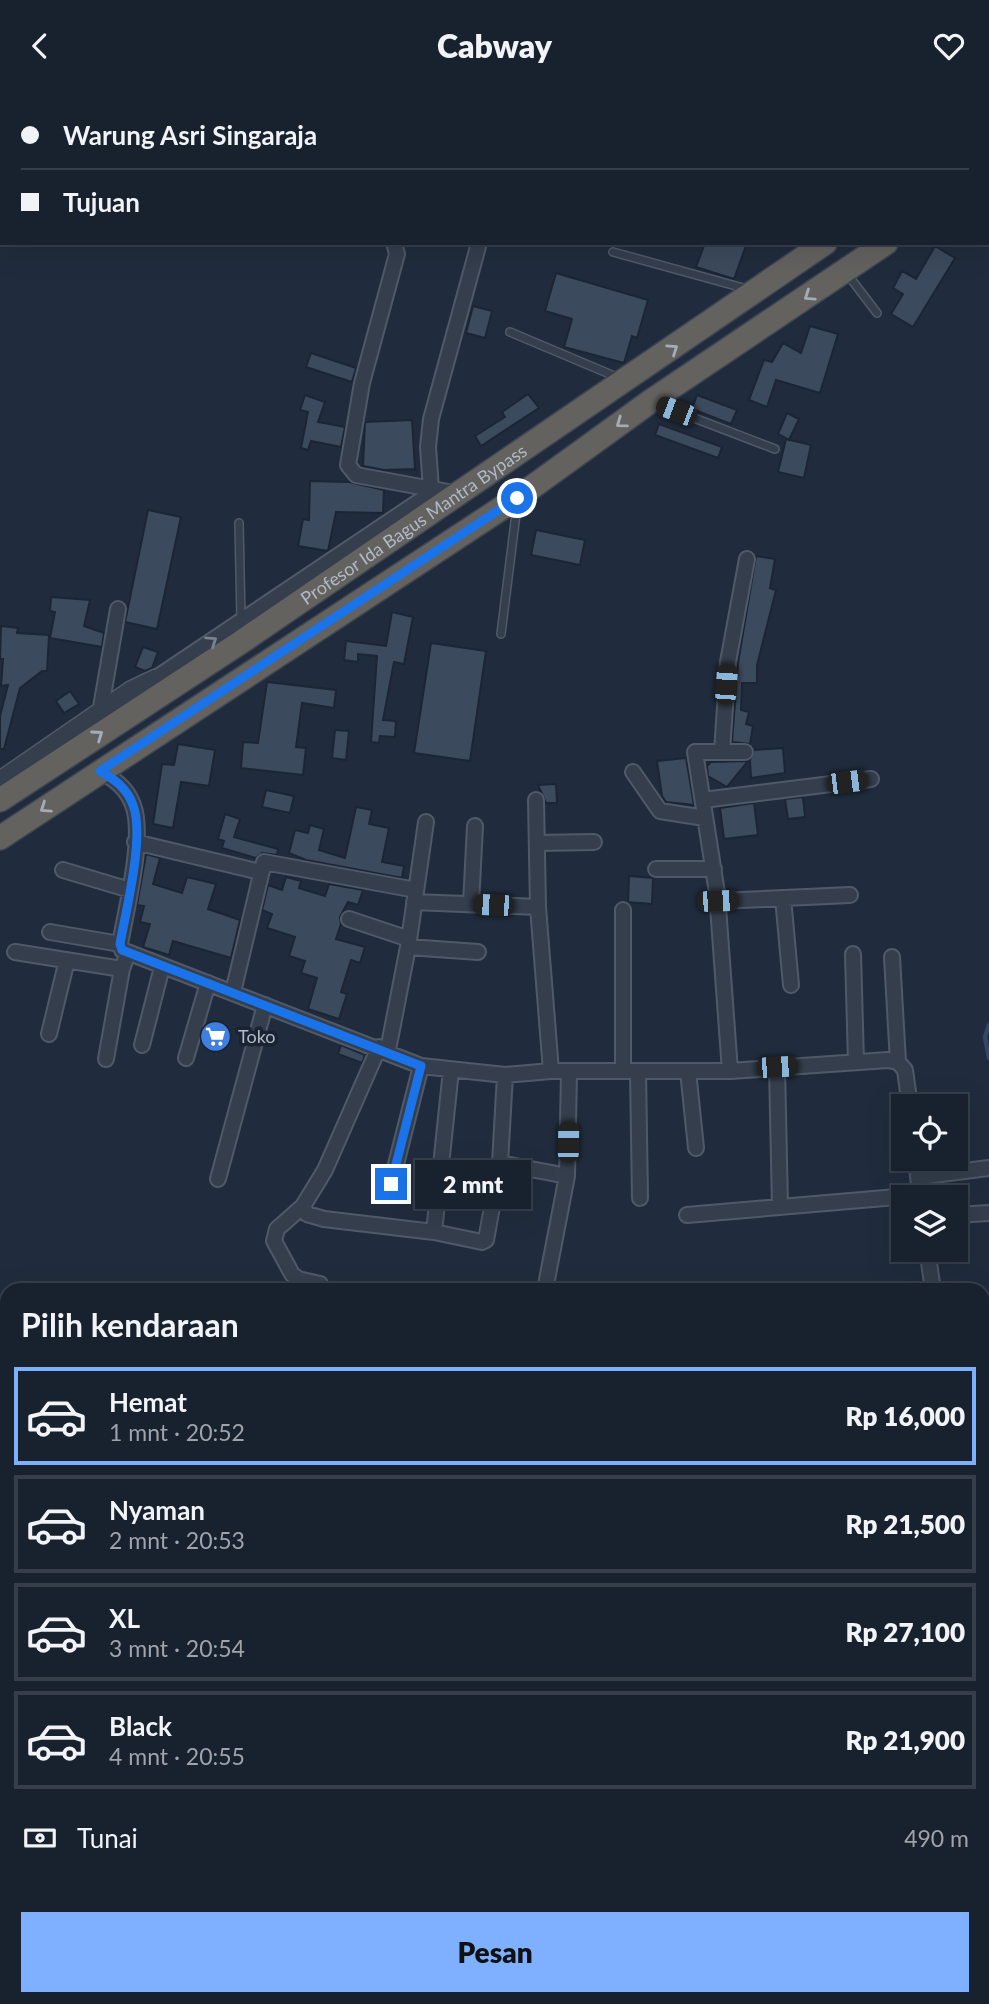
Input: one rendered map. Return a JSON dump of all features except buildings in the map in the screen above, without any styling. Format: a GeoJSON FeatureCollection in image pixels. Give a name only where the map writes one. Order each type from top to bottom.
{"type":"FeatureCollection","features":[{"type":"Feature","properties":{"kind":"highway","name":"Profesor Ida Bagus Mantra Bypass"},"geometry":{"type":"LineString","coordinates":[[0,800],[9,776],[60,762],[190,675],[442,491],[626,380],[822,245]]}},
{"type":"Feature","properties":{"kind":"highway","name":"Profesor Ida Bagus Mantra Bypass"},"geometry":{"type":"LineString","coordinates":[[0,838],[517,498],[651,401],[883,245]]}},
{"type":"Feature","properties":{"kind":"highway"},"geometry":{"type":"LineString","coordinates":[[60,762],[79,785]]}},
{"type":"Feature","properties":{"kind":"street"},"geometry":{"type":"LineString","coordinates":[[395,245],[397,254],[362,383],[348,464],[356,475],[442,491]]}},
{"type":"Feature","properties":{"kind":"street"},"geometry":{"type":"LineString","coordinates":[[442,491],[428,447],[431,419],[479,245]]}},
{"type":"Feature","properties":{"kind":"street"},"geometry":{"type":"LineString","coordinates":[[9,776],[132,690],[155,679],[442,491]]}},
{"type":"Feature","properties":{"kind":"street"},"geometry":{"type":"LineString","coordinates":[[722,752],[728,662],[747,559]]}},
{"type":"Feature","properties":{"kind":"street"},"geometry":{"type":"LineString","coordinates":[[100,713],[118,609]]}},
{"type":"Feature","properties":{"kind":"street"},"geometry":{"type":"LineString","coordinates":[[155,679],[190,675]]}},
{"type":"Feature","properties":{"kind":"street"},"geometry":{"type":"LineString","coordinates":[[730,1072],[718,901],[695,753],[746,752]]}},
{"type":"Feature","properties":{"kind":"street"},"geometry":{"type":"LineString","coordinates":[[100,771],[125,789],[133,803],[135,842],[122,969],[106,1059]]}},
{"type":"Feature","properties":{"kind":"street"},"geometry":{"type":"LineString","coordinates":[[633,772],[660,811],[705,818]]}},
{"type":"Feature","properties":{"kind":"street"},"geometry":{"type":"LineString","coordinates":[[703,800],[871,779]]}},
{"type":"Feature","properties":{"kind":"street"},"geometry":{"type":"LineString","coordinates":[[536,800],[538,907],[551,1071]]}},
{"type":"Feature","properties":{"kind":"street"},"geometry":{"type":"LineString","coordinates":[[316,1283],[298,1279],[292,1274],[274,1241],[277,1229],[303,1206],[339,1141],[383,1049],[409,943],[426,822]]}},
{"type":"Feature","properties":{"kind":"street"},"geometry":{"type":"LineString","coordinates":[[471,904],[475,826]]}},
{"type":"Feature","properties":{"kind":"street"},"geometry":{"type":"LineString","coordinates":[[135,842],[260,872]]}},
{"type":"Feature","properties":{"kind":"street"},"geometry":{"type":"LineString","coordinates":[[537,843],[594,842]]}},
{"type":"Feature","properties":{"kind":"street"},"geometry":{"type":"LineString","coordinates":[[233,992],[260,872],[265,862],[415,896],[471,904],[538,907]]}},
{"type":"Feature","properties":{"kind":"street"},"geometry":{"type":"LineString","coordinates":[[656,869],[714,869]]}},
{"type":"Feature","properties":{"kind":"street"},"geometry":{"type":"LineString","coordinates":[[63,870],[130,890]]}},
{"type":"Feature","properties":{"kind":"street"},"geometry":{"type":"LineString","coordinates":[[718,901],[850,895]]}},
{"type":"Feature","properties":{"kind":"street"},"geometry":{"type":"LineString","coordinates":[[783,898],[791,985]]}},
{"type":"Feature","properties":{"kind":"street"},"geometry":{"type":"LineString","coordinates":[[623,910],[630,1071],[640,1198]]}},
{"type":"Feature","properties":{"kind":"street"},"geometry":{"type":"LineString","coordinates":[[349,919],[409,943],[478,952]]}},
{"type":"Feature","properties":{"kind":"street"},"geometry":{"type":"LineString","coordinates":[[50,932],[124,949],[162,967],[383,1049],[421,1066],[505,1075],[551,1071],[730,1072],[894,1060],[905,1070],[908,1094]]}},
{"type":"Feature","properties":{"kind":"street"},"geometry":{"type":"LineString","coordinates":[[15,952],[122,969]]}},
{"type":"Feature","properties":{"kind":"street"},"geometry":{"type":"LineString","coordinates":[[853,954],[856,1062]]}},
{"type":"Feature","properties":{"kind":"street"},"geometry":{"type":"LineString","coordinates":[[892,957],[898,1062]]}},
{"type":"Feature","properties":{"kind":"street"},"geometry":{"type":"LineString","coordinates":[[49,1034],[68,960]]}},
{"type":"Feature","properties":{"kind":"street"},"geometry":{"type":"LineString","coordinates":[[142,1045],[162,967]]}},
{"type":"Feature","properties":{"kind":"street"},"geometry":{"type":"LineString","coordinates":[[186,1058],[208,983]]}},
{"type":"Feature","properties":{"kind":"street"},"geometry":{"type":"LineString","coordinates":[[218,1179],[265,1005]]}},
{"type":"Feature","properties":{"kind":"street"},"geometry":{"type":"LineString","coordinates":[[391,1184],[421,1066]]}},
{"type":"Feature","properties":{"kind":"street"},"geometry":{"type":"LineString","coordinates":[[777,1067],[779,1207]]}},
{"type":"Feature","properties":{"kind":"street"},"geometry":{"type":"LineString","coordinates":[[433,1232],[451,1070]]}},
{"type":"Feature","properties":{"kind":"street"},"geometry":{"type":"LineString","coordinates":[[546,1283],[567,1176],[569,1071]]}},
{"type":"Feature","properties":{"kind":"street"},"geometry":{"type":"LineString","coordinates":[[688,1071],[696,1148]]}},
{"type":"Feature","properties":{"kind":"street"},"geometry":{"type":"LineString","coordinates":[[303,1206],[307,1214],[324,1219],[433,1232],[482,1242],[486,1240],[500,1163],[505,1075]]}},
{"type":"Feature","properties":{"kind":"street"},"geometry":{"type":"LineString","coordinates":[[500,1163],[567,1176]]}},
{"type":"Feature","properties":{"kind":"street"},"geometry":{"type":"LineString","coordinates":[[918,1177],[989,1168]]}},
{"type":"Feature","properties":{"kind":"street"},"geometry":{"type":"LineString","coordinates":[[917,1171],[919,1185]]}},
{"type":"Feature","properties":{"kind":"street"},"geometry":{"type":"LineString","coordinates":[[687,1215],[891,1198]]}},
{"type":"Feature","properties":{"kind":"street"},"geometry":{"type":"LineString","coordinates":[[968,1214],[989,1213]]}},
{"type":"Feature","properties":{"kind":"street"},"geometry":{"type":"LineString","coordinates":[[930,1262],[932,1283]]}},
{"type":"Feature","properties":{"kind":"lane"},"geometry":{"type":"LineString","coordinates":[[613,252],[757,292]]}},
{"type":"Feature","properties":{"kind":"lane"},"geometry":{"type":"LineString","coordinates":[[845,271],[877,313]]}},
{"type":"Feature","properties":{"kind":"lane"},"geometry":{"type":"LineString","coordinates":[[510,332],[626,380]]}},
{"type":"Feature","properties":{"kind":"lane"},"geometry":{"type":"LineString","coordinates":[[651,401],[775,449]]}},
{"type":"Feature","properties":{"kind":"lane"},"geometry":{"type":"LineString","coordinates":[[501,634],[517,498]]}},
{"type":"Feature","properties":{"kind":"lane"},"geometry":{"type":"LineString","coordinates":[[239,523],[242,620]]}},
{"type":"Feature","properties":{"kind":"waterway"},"geometry":{"type":"LineString","coordinates":[[989,1025],[985,1037],[989,1058]]}},
{"type":"Feature","properties":{"kind":"place","name":"Toko"},"geometry":{"type":"Point","coordinates":[215,1036]}},
{"type":"Feature","properties":{"kind":"route"},"geometry":{"type":"LineString","coordinates":[[391,1184],[421,1066],[122,950],[120,944],[135,855],[134,808],[125,789],[100,771],[517,498]]}}]}
